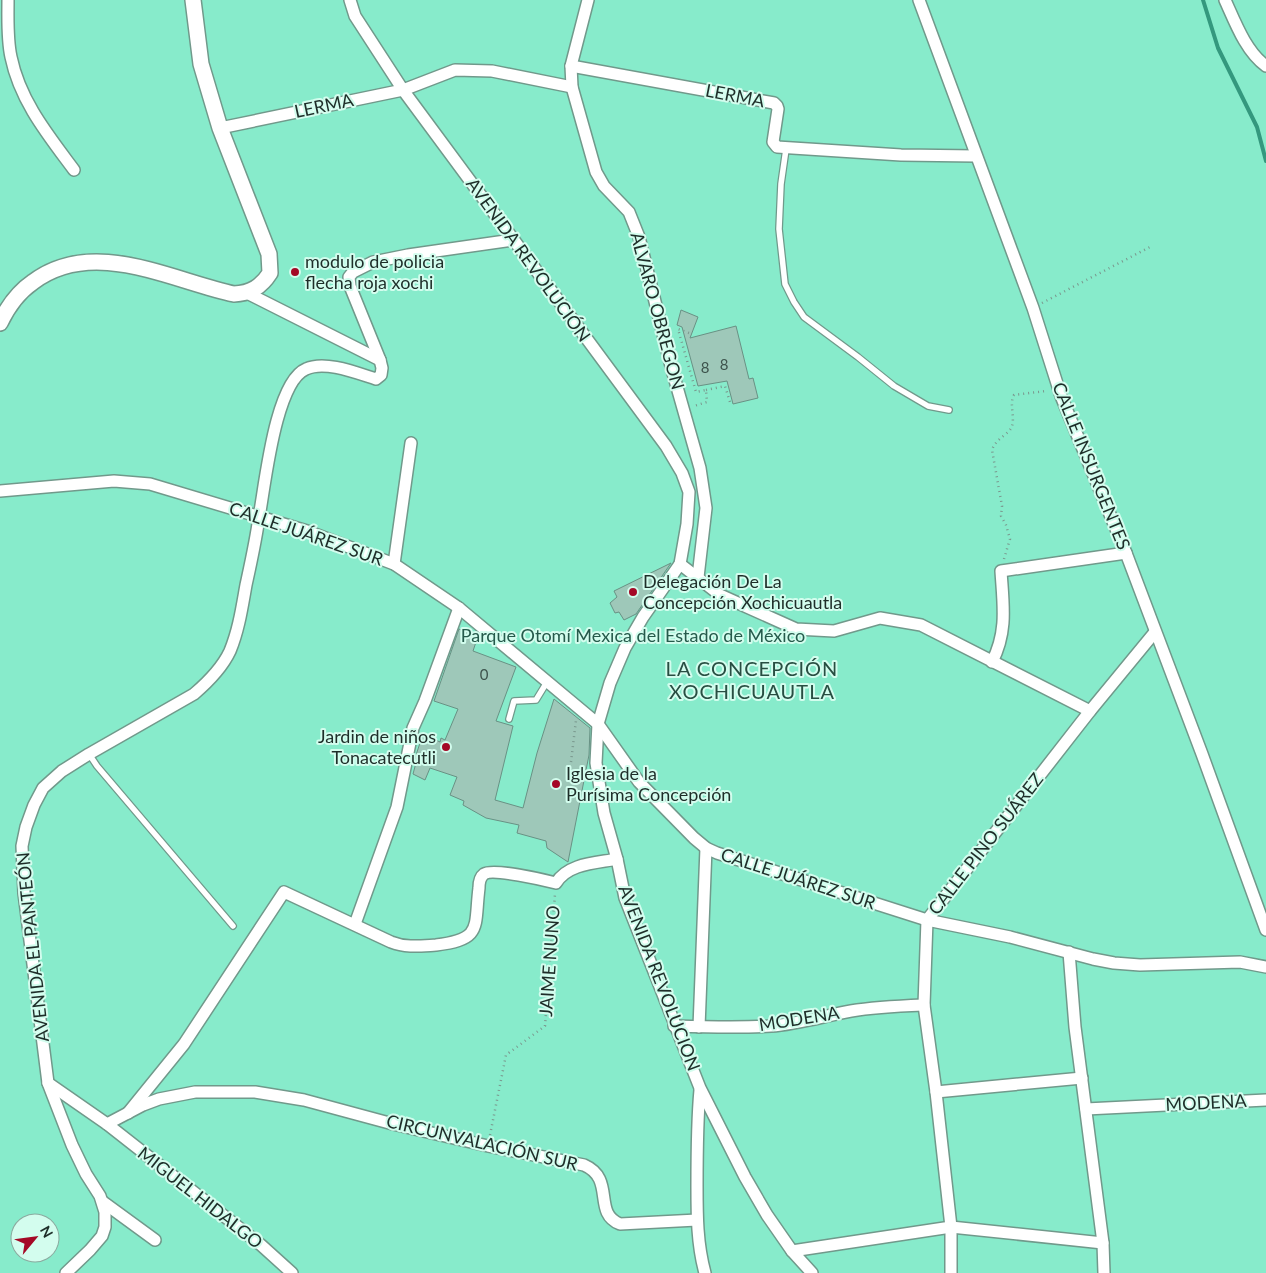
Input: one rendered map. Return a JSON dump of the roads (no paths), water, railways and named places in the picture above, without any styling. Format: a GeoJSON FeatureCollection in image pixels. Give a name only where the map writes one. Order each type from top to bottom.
{"type":"FeatureCollection","features":[{"type":"Feature","properties":{"kind":"main road"},"geometry":{"type":"LineString","coordinates":[[0,323],[8,306],[22,290],[37,279],[50,270],[85,262],[107,262],[133,267],[234,294],[258,288],[270,273],[269,254],[220,128],[201,64],[193,0]]}},
{"type":"Feature","properties":{"kind":"street"},"geometry":{"type":"LineString","coordinates":[[8,0],[10,56],[17,81],[28,106],[74,170]]}},
{"type":"Feature","properties":{"kind":"street","name":"AVENIDA REVOLUCIÓN"},"geometry":{"type":"LineString","coordinates":[[350,0],[355,16],[403,90],[666,446],[682,473],[689,492],[687,524]]}},
{"type":"Feature","properties":{"kind":"street","name":"ALVARO OBREGON"},"geometry":{"type":"LineString","coordinates":[[588,0],[571,66],[572,87],[596,172],[604,186],[629,212],[639,237],[671,366],[700,468],[706,508],[698,577]]}},
{"type":"Feature","properties":{"kind":"street","name":"CALLE INSURGENTES"},"geometry":{"type":"LineString","coordinates":[[919,0],[1034,308],[1061,396],[1126,553],[1266,930]]}},
{"type":"Feature","properties":{"kind":"street"},"geometry":{"type":"LineString","coordinates":[[1226,0],[1241,35],[1261,63],[1266,66]]}},
{"type":"Feature","properties":{"kind":"street","name":"LERMA"},"geometry":{"type":"LineString","coordinates":[[571,66],[774,103],[778,109],[773,142],[777,148],[786,149]]}},
{"type":"Feature","properties":{"kind":"street","name":"LERMA"},"geometry":{"type":"LineString","coordinates":[[220,128],[403,90],[455,70],[492,71],[572,87]]}},
{"type":"Feature","properties":{"kind":"street"},"geometry":{"type":"LineString","coordinates":[[786,149],[901,155],[976,156]]}},
{"type":"Feature","properties":{"kind":"street"},"geometry":{"type":"LineString","coordinates":[[380,360],[349,283],[349,277],[353,272],[374,262],[408,255],[513,240]]}},
{"type":"Feature","properties":{"kind":"street"},"geometry":{"type":"LineString","coordinates":[[247,292],[380,360]]}},
{"type":"Feature","properties":{"kind":"street","name":"AVENIDA EL PANTEÓN"},"geometry":{"type":"LineString","coordinates":[[66,1273],[102,1236],[106,1219],[103,1202],[72,1144],[48,1083],[24,893],[22,846],[29,819],[44,788],[62,771],[194,694],[209,682],[217,672],[229,652],[238,627],[260,517],[266,473],[277,422],[289,388],[297,374],[306,368],[319,366],[340,368],[376,379],[381,375],[380,360]]}},
{"type":"Feature","properties":{"kind":"street"},"geometry":{"type":"LineString","coordinates":[[394,564],[410,443]]}},
{"type":"Feature","properties":{"kind":"street","name":"CALLE JUÁREZ SUR"},"geometry":{"type":"LineString","coordinates":[[0,491],[114,481],[150,484],[307,531],[394,564],[459,608],[598,724],[639,782],[680,826],[706,848],[736,860],[927,920],[1010,937],[1093,959],[1114,963],[1172,965],[1240,962],[1266,967]]}},
{"type":"Feature","properties":{"kind":"street","name":"AVENIDA REVOLUCION"},"geometry":{"type":"LineString","coordinates":[[687,524],[680,564],[644,617],[626,648],[610,683],[598,724],[596,764],[604,813],[617,859],[625,898],[700,1088],[767,1215],[792,1250],[812,1273]]}},
{"type":"Feature","properties":{"kind":"street"},"geometry":{"type":"LineString","coordinates":[[992,662],[1004,630],[1001,571],[1126,553]]}},
{"type":"Feature","properties":{"kind":"street"},"geometry":{"type":"LineString","coordinates":[[680,564],[720,595],[796,629],[834,631],[880,618],[909,622],[929,629],[1090,711]]}},
{"type":"Feature","properties":{"kind":"street"},"geometry":{"type":"LineString","coordinates":[[128,1113],[184,1044],[284,892],[355,924],[397,806],[413,728],[425,701],[459,608]]}},
{"type":"Feature","properties":{"kind":"street","name":"CALLE PINO SUÁREZ"},"geometry":{"type":"LineString","coordinates":[[951,1273],[951,1227],[924,1005],[927,920],[1090,711],[1155,632]]}},
{"type":"Feature","properties":{"kind":"street"},"geometry":{"type":"LineString","coordinates":[[699,1027],[706,848]]}},
{"type":"Feature","properties":{"kind":"street","name":"JAIME NUNO"},"geometry":{"type":"LineString","coordinates":[[355,924],[404,947],[458,941],[469,936],[473,929],[480,882],[484,874],[497,872],[556,882],[571,869],[617,859]]}},
{"type":"Feature","properties":{"kind":"street"},"geometry":{"type":"LineString","coordinates":[[1069,952],[1075,1027],[1103,1243],[1104,1273]]}},
{"type":"Feature","properties":{"kind":"street","name":"MODENA"},"geometry":{"type":"LineString","coordinates":[[674,1026],[772,1026],[871,1008],[924,1005]]}},
{"type":"Feature","properties":{"kind":"street"},"geometry":{"type":"LineString","coordinates":[[936,1092],[1082,1078]]}},
{"type":"Feature","properties":{"kind":"street"},"geometry":{"type":"LineString","coordinates":[[48,1083],[107,1124]]}},
{"type":"Feature","properties":{"kind":"street"},"geometry":{"type":"LineString","coordinates":[[700,1088],[697,1126],[697,1220],[698,1241],[705,1273]]}},
{"type":"Feature","properties":{"kind":"street","name":"CIRCUNVALACIÓN SUR"},"geometry":{"type":"LineString","coordinates":[[107,1124],[158,1099],[194,1092],[255,1092],[304,1100],[393,1124],[590,1168],[601,1181],[606,1211],[612,1219],[620,1224],[697,1220]]}},
{"type":"Feature","properties":{"kind":"street","name":"MODENA"},"geometry":{"type":"LineString","coordinates":[[1086,1109],[1266,1100]]}},
{"type":"Feature","properties":{"kind":"street","name":"MIGUEL HIDALGO"},"geometry":{"type":"LineString","coordinates":[[107,1124],[261,1245],[292,1273]]}},
{"type":"Feature","properties":{"kind":"street"},"geometry":{"type":"LineString","coordinates":[[103,1202],[154,1240]]}},
{"type":"Feature","properties":{"kind":"street"},"geometry":{"type":"LineString","coordinates":[[792,1250],[951,1227],[1103,1243]]}},
{"type":"Feature","properties":{"kind":"lane"},"geometry":{"type":"LineString","coordinates":[[786,149],[781,184],[779,229],[786,284],[794,302],[804,317],[894,386],[928,406],[949,410]]}},
{"type":"Feature","properties":{"kind":"lane"},"geometry":{"type":"LineString","coordinates":[[509,719],[514,701],[536,700],[547,682]]}},
{"type":"Feature","properties":{"kind":"lane"},"geometry":{"type":"LineString","coordinates":[[89,754],[97,766],[233,926]]}},
{"type":"Feature","properties":{"kind":"waterway"},"geometry":{"type":"LineString","coordinates":[[1203,0],[1218,48],[1257,127],[1266,161]]}},
{"type":"Feature","properties":{"kind":"place","name":"modulo de policia flecha roja xochi"},"geometry":{"type":"Point","coordinates":[295,272]}},
{"type":"Feature","properties":{"kind":"place","name":"Delegación De La Concepción Xochicuautla"},"geometry":{"type":"Point","coordinates":[633,592]}},
{"type":"Feature","properties":{"kind":"place","name":"Jardin de niños Tonacatecutli"},"geometry":{"type":"Point","coordinates":[446,747]}},
{"type":"Feature","properties":{"kind":"place","name":"Iglesia de la Purísima Concepción"},"geometry":{"type":"Point","coordinates":[556,784]}},
{"type":"Feature","properties":{"kind":"district","name":"LA CONCEPCIÓN XOCHICUAUTLA"},"geometry":{"type":"Point","coordinates":[752,680]}},
{"type":"Feature","properties":{"kind":"park label","name":"Parque Otomí Mexica del Estado de México"},"geometry":{"type":"Point","coordinates":[633,636]}}]}
